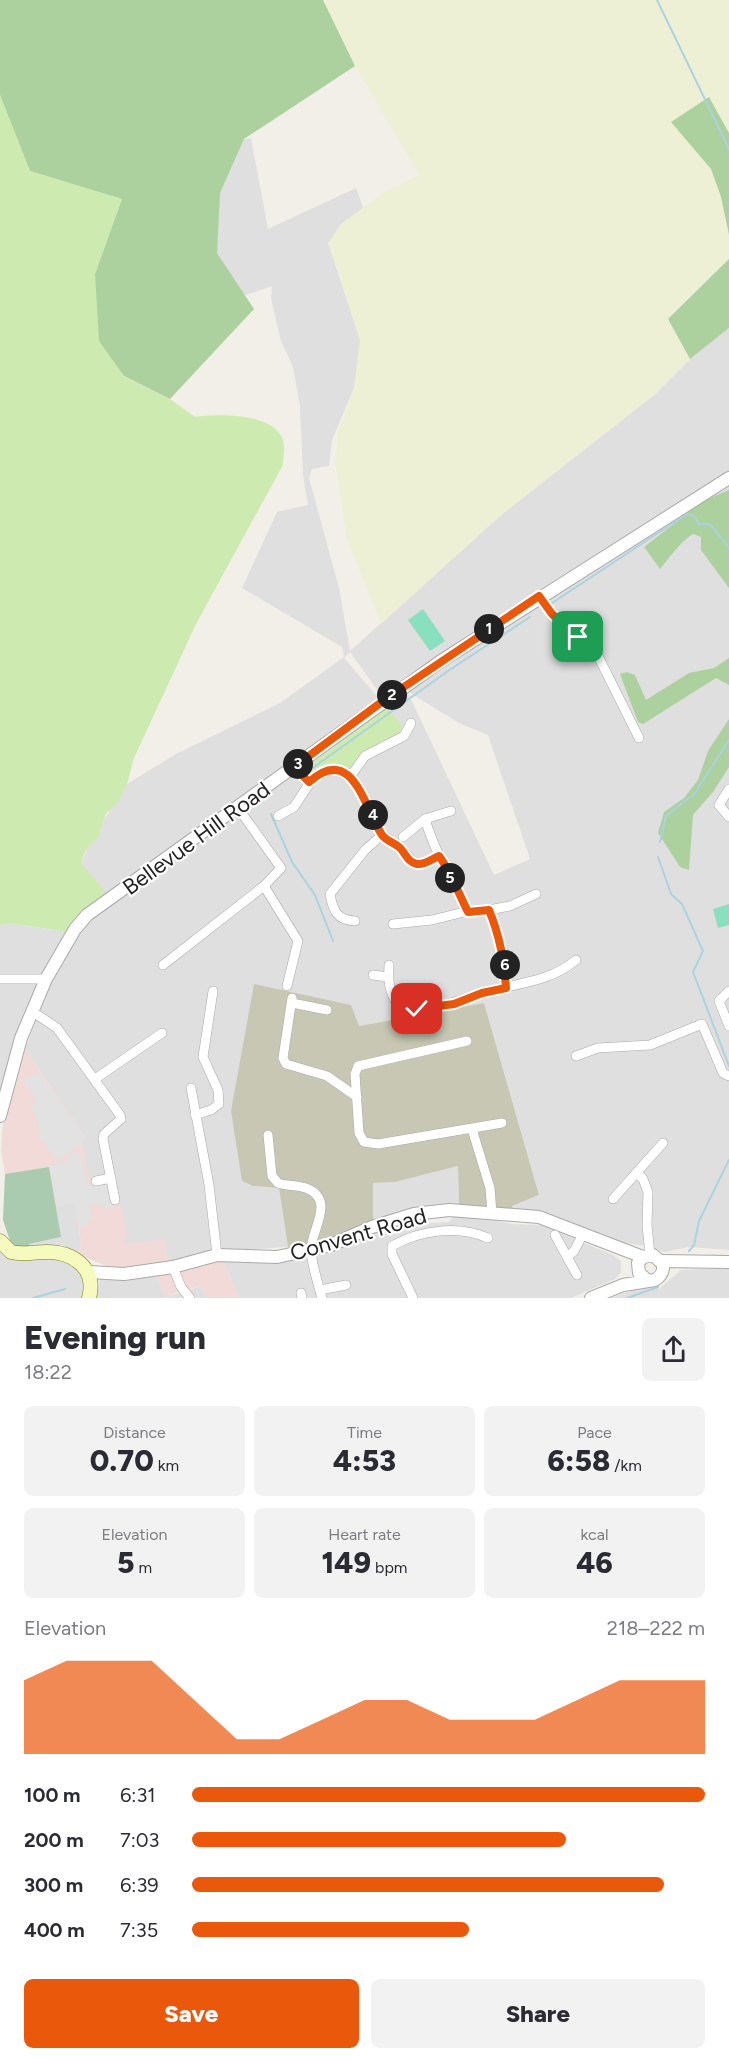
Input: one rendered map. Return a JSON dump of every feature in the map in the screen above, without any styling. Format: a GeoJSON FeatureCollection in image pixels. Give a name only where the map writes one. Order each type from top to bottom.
{"type":"FeatureCollection","features":[{"type":"Feature","properties":{"kind":"main road"},"geometry":{"type":"LineString","coordinates":[[0,1241],[6,1250],[17,1253],[51,1252],[80,1262],[89,1272],[92,1280],[89,1298]]}},
{"type":"Feature","properties":{"kind":"street","name":"Bellevue Hill Road"},"geometry":{"type":"LineString","coordinates":[[0,1116],[21,1038],[46,979],[75,929],[87,915],[383,701],[539,596],[729,478]]}},
{"type":"Feature","properties":{"kind":"street"},"geometry":{"type":"LineString","coordinates":[[539,596],[552,614],[597,654],[639,738]]}},
{"type":"Feature","properties":{"kind":"street"},"geometry":{"type":"LineString","coordinates":[[350,777],[365,756],[404,736],[411,723]]}},
{"type":"Feature","properties":{"kind":"street"},"geometry":{"type":"LineString","coordinates":[[294,767],[309,782]]}},
{"type":"Feature","properties":{"kind":"street"},"geometry":{"type":"LineString","coordinates":[[278,816],[294,807],[309,782],[329,771],[338,771],[350,777],[364,797],[382,835],[399,846],[410,862],[420,864],[439,856]]}},
{"type":"Feature","properties":{"kind":"street"},"geometry":{"type":"LineString","coordinates":[[729,789],[718,805],[729,817]]}},
{"type":"Feature","properties":{"kind":"street"},"geometry":{"type":"LineString","coordinates":[[163,965],[264,886],[281,868],[238,808]]}},
{"type":"Feature","properties":{"kind":"street"},"geometry":{"type":"LineString","coordinates":[[403,837],[425,819],[452,811]]}},
{"type":"Feature","properties":{"kind":"street"},"geometry":{"type":"LineString","coordinates":[[425,819],[439,856],[447,866],[452,883],[468,911]]}},
{"type":"Feature","properties":{"kind":"street"},"geometry":{"type":"LineString","coordinates":[[355,921],[344,920],[337,916],[330,894],[365,850],[382,835]]}},
{"type":"Feature","properties":{"kind":"street"},"geometry":{"type":"LineString","coordinates":[[264,886],[298,941],[287,986]]}},
{"type":"Feature","properties":{"kind":"street"},"geometry":{"type":"LineString","coordinates":[[393,924],[432,920],[468,911],[510,906],[536,894]]}},
{"type":"Feature","properties":{"kind":"street"},"geometry":{"type":"LineString","coordinates":[[489,910],[500,935],[504,954],[506,988]]}},
{"type":"Feature","properties":{"kind":"street"},"geometry":{"type":"LineString","coordinates":[[389,965],[388,977],[392,996],[398,1005],[407,1009],[454,1004],[482,993],[560,973],[576,960]]}},
{"type":"Feature","properties":{"kind":"street"},"geometry":{"type":"LineString","coordinates":[[373,975],[388,977]]}},
{"type":"Feature","properties":{"kind":"street"},"geometry":{"type":"LineString","coordinates":[[0,979],[46,979]]}},
{"type":"Feature","properties":{"kind":"street"},"geometry":{"type":"LineString","coordinates":[[729,990],[719,1001],[729,1026]]}},
{"type":"Feature","properties":{"kind":"street"},"geometry":{"type":"LineString","coordinates":[[195,1115],[212,1110],[219,1104],[218,1090],[203,1057],[213,991]]}},
{"type":"Feature","properties":{"kind":"street"},"geometry":{"type":"LineString","coordinates":[[327,1010],[292,1000],[283,1058],[286,1064],[327,1076],[357,1097]]}},
{"type":"Feature","properties":{"kind":"street"},"geometry":{"type":"LineString","coordinates":[[33,1012],[57,1028],[121,1119],[104,1134],[103,1139],[115,1200]]}},
{"type":"Feature","properties":{"kind":"street"},"geometry":{"type":"LineString","coordinates":[[576,1056],[598,1048],[650,1045],[702,1024],[723,1073],[729,1076]]}},
{"type":"Feature","properties":{"kind":"street"},"geometry":{"type":"LineString","coordinates":[[95,1079],[162,1033]]}},
{"type":"Feature","properties":{"kind":"street"},"geometry":{"type":"LineString","coordinates":[[467,1041],[358,1066],[355,1074],[359,1133],[364,1142],[400,1142],[423,1134],[472,1129],[502,1123]]}},
{"type":"Feature","properties":{"kind":"street"},"geometry":{"type":"LineString","coordinates":[[191,1088],[209,1185],[217,1255]]}},
{"type":"Feature","properties":{"kind":"street"},"geometry":{"type":"LineString","coordinates":[[472,1129],[490,1188],[492,1213]]}},
{"type":"Feature","properties":{"kind":"street"},"geometry":{"type":"LineString","coordinates":[[268,1135],[272,1176],[278,1183],[307,1188],[319,1200],[321,1213],[311,1251],[321,1294],[346,1285]]}},
{"type":"Feature","properties":{"kind":"street"},"geometry":{"type":"LineString","coordinates":[[613,1199],[663,1143]]}},
{"type":"Feature","properties":{"kind":"street"},"geometry":{"type":"LineString","coordinates":[[637,1173],[644,1179],[648,1192],[647,1225],[642,1262],[647,1280]]}},
{"type":"Feature","properties":{"kind":"street"},"geometry":{"type":"LineString","coordinates":[[96,1181],[111,1178]]}},
{"type":"Feature","properties":{"kind":"street","name":"Convent Road"},"geometry":{"type":"LineString","coordinates":[[89,1272],[124,1274],[173,1267],[217,1255],[261,1258],[311,1251],[372,1227],[414,1214],[449,1210],[539,1217],[622,1251],[642,1262],[662,1266]]}},
{"type":"Feature","properties":{"kind":"street"},"geometry":{"type":"LineString","coordinates":[[412,1298],[392,1254],[392,1246],[405,1238],[452,1230],[488,1238]]}},
{"type":"Feature","properties":{"kind":"street"},"geometry":{"type":"LineString","coordinates":[[567,1257],[574,1251],[583,1234]]}},
{"type":"Feature","properties":{"kind":"street"},"geometry":{"type":"LineString","coordinates":[[555,1235],[577,1275]]}},
{"type":"Feature","properties":{"kind":"street"},"geometry":{"type":"LineString","coordinates":[[623,1285],[642,1262]]}},
{"type":"Feature","properties":{"kind":"street"},"geometry":{"type":"LineString","coordinates":[[592,1298],[623,1285],[655,1280],[662,1266],[682,1263],[729,1262]]}},
{"type":"Feature","properties":{"kind":"street"},"geometry":{"type":"LineString","coordinates":[[173,1267],[181,1287],[190,1298]]}},
{"type":"Feature","properties":{"kind":"shaded area"},"geometry":{"type":"Polygon","coordinates":[[[323,0],[729,0],[729,133],[709,97],[671,122],[711,169],[721,197],[729,235],[729,259],[668,319],[690,359],[654,395],[501,515],[381,624],[347,539],[335,465],[338,433],[354,388],[360,340],[328,243],[341,224],[384,192],[419,175],[355,66],[323,0]]]}},
{"type":"Feature","properties":{"kind":"shaded area"},"geometry":{"type":"Polygon","coordinates":[[[251,138],[268,229],[356,188],[365,213],[361,371],[332,440],[329,466],[312,469],[309,478],[339,588],[350,651],[501,515],[654,395],[690,359],[729,328],[729,1250],[689,1247],[664,1252],[653,1247],[624,1243],[545,1213],[513,1211],[512,1206],[539,1195],[484,1003],[359,1026],[231,1111],[253,1186],[279,1188],[288,1247],[224,1251],[168,1264],[124,1245],[113,1203],[90,1187],[81,1142],[86,1138],[25,1049],[60,961],[79,928],[404,690],[381,695],[350,652],[344,658],[380,700],[107,895],[82,864],[88,845],[127,784],[176,754],[280,703],[344,657],[342,647],[242,588],[277,512],[308,505],[303,475],[300,406],[293,367],[281,341],[271,298],[272,286],[243,296],[213,253],[190,199],[241,140],[251,138]],[[407,691],[494,875],[530,859],[488,735],[459,723],[407,691]]]}},
{"type":"Feature","properties":{"kind":"shaded area"},"geometry":{"type":"Polygon","coordinates":[[[8,923],[68,932],[0,1110],[0,925],[8,923]]]}},
{"type":"Feature","properties":{"kind":"shaded area"},"geometry":{"type":"Polygon","coordinates":[[[254,984],[351,1005],[359,1026],[484,1003],[539,1195],[512,1206],[513,1211],[459,1204],[458,1166],[395,1182],[373,1183],[373,1222],[338,1238],[288,1247],[279,1188],[253,1186],[242,1181],[231,1111],[254,984]]]}},
{"type":"Feature","properties":{"kind":"shaded area"},"geometry":{"type":"Polygon","coordinates":[[[25,1049],[86,1138],[81,1142],[90,1186],[113,1203],[120,1202],[127,1233],[124,1244],[165,1239],[168,1264],[116,1270],[78,1254],[81,1243],[75,1201],[55,1205],[49,1168],[5,1174],[1,1150],[3,1123],[25,1049]]]}},
{"type":"Feature","properties":{"kind":"shaded area"},"geometry":{"type":"Polygon","coordinates":[[[39,1072],[86,1139],[58,1161],[40,1139],[39,1127],[31,1107],[37,1101],[23,1081],[39,1072]]]}},
{"type":"Feature","properties":{"kind":"shaded area"},"geometry":{"type":"Polygon","coordinates":[[[80,1152],[87,1186],[107,1185],[113,1209],[89,1203],[92,1219],[87,1225],[80,1227],[75,1203],[57,1207],[49,1165],[67,1161],[67,1155],[80,1152]]]}},
{"type":"Feature","properties":{"kind":"shaded area"},"geometry":{"type":"Polygon","coordinates":[[[458,1166],[459,1204],[404,1211],[373,1222],[372,1183],[395,1182],[458,1166]]]}},
{"type":"Feature","properties":{"kind":"shaded area"},"geometry":{"type":"Polygon","coordinates":[[[75,1201],[81,1243],[78,1254],[62,1245],[30,1249],[29,1244],[60,1237],[55,1205],[75,1201]]]}},
{"type":"Feature","properties":{"kind":"shaded area"},"geometry":{"type":"Polygon","coordinates":[[[457,1213],[512,1224],[541,1225],[613,1255],[621,1261],[621,1272],[615,1279],[571,1298],[239,1298],[223,1260],[256,1263],[290,1260],[342,1247],[347,1241],[386,1227],[389,1229],[387,1234],[426,1223],[449,1222],[457,1213]]]}},
{"type":"Feature","properties":{"kind":"shaded area"},"geometry":{"type":"Polygon","coordinates":[[[0,1244],[65,1259],[87,1276],[86,1298],[0,1298],[0,1244]]]}},
{"type":"Feature","properties":{"kind":"shaded area"},"geometry":{"type":"Polygon","coordinates":[[[223,1260],[239,1298],[206,1298],[200,1286],[187,1290],[178,1270],[223,1260]]]}},
{"type":"Feature","properties":{"kind":"shaded area"},"geometry":{"type":"Polygon","coordinates":[[[729,1267],[729,1298],[611,1298],[638,1288],[654,1286],[659,1289],[681,1270],[729,1267]]]}},
{"type":"Feature","properties":{"kind":"shaded area"},"geometry":{"type":"Polygon","coordinates":[[[172,1272],[180,1291],[166,1297],[157,1276],[172,1272]]]}},
{"type":"Feature","properties":{"kind":"shaded area"},"geometry":{"type":"Polygon","coordinates":[[[157,1276],[166,1297],[201,1286],[206,1298],[96,1298],[100,1279],[157,1276]]]}},
{"type":"Feature","properties":{"kind":"green space"},"geometry":{"type":"Polygon","coordinates":[[[0,0],[323,0],[355,66],[244,139],[220,193],[217,253],[254,309],[170,399],[124,376],[99,341],[95,274],[122,199],[30,171],[0,95],[0,0]]]}},
{"type":"Feature","properties":{"kind":"green space"},"geometry":{"type":"Polygon","coordinates":[[[0,95],[30,171],[122,199],[95,274],[123,376],[170,399],[195,417],[217,415],[244,417],[268,424],[277,431],[284,446],[283,465],[196,624],[134,758],[127,784],[118,802],[106,814],[97,840],[88,847],[85,853],[82,864],[108,895],[97,903],[87,906],[68,932],[9,923],[0,925],[0,95]]]}},
{"type":"Feature","properties":{"kind":"green space"},"geometry":{"type":"Polygon","coordinates":[[[709,97],[729,133],[729,235],[721,197],[711,169],[671,122],[709,97]]]}},
{"type":"Feature","properties":{"kind":"green space"},"geometry":{"type":"Polygon","coordinates":[[[729,259],[729,328],[690,359],[668,319],[729,259]]]}},
{"type":"Feature","properties":{"kind":"green space"},"geometry":{"type":"Polygon","coordinates":[[[729,490],[729,588],[701,550],[701,537],[693,534],[680,545],[660,569],[644,547],[703,501],[729,490]]]}},
{"type":"Feature","properties":{"kind":"green space"},"geometry":{"type":"Polygon","coordinates":[[[423,609],[445,641],[430,651],[408,620],[423,609]]]}},
{"type":"Feature","properties":{"kind":"green space"},"geometry":{"type":"Polygon","coordinates":[[[729,658],[729,685],[716,678],[643,724],[638,722],[620,674],[627,672],[635,675],[646,700],[689,673],[714,668],[729,658]]]}},
{"type":"Feature","properties":{"kind":"green space"},"geometry":{"type":"Polygon","coordinates":[[[387,708],[401,724],[400,734],[358,758],[347,771],[326,767],[317,769],[307,776],[301,771],[387,708]]]}},
{"type":"Feature","properties":{"kind":"green space"},"geometry":{"type":"Polygon","coordinates":[[[729,719],[729,767],[713,792],[693,815],[689,870],[680,867],[658,833],[664,812],[684,798],[698,780],[708,751],[729,719]]]}},
{"type":"Feature","properties":{"kind":"green space"},"geometry":{"type":"Polygon","coordinates":[[[729,904],[729,925],[718,928],[713,909],[729,904]]]}},
{"type":"Feature","properties":{"kind":"green space"},"geometry":{"type":"Polygon","coordinates":[[[49,1167],[61,1237],[29,1244],[30,1249],[12,1247],[3,1220],[5,1174],[49,1167]]]}},
{"type":"Feature","properties":{"kind":"waterway"},"geometry":{"type":"LineString","coordinates":[[657,0],[729,149]]}},
{"type":"Feature","properties":{"kind":"waterway"},"geometry":{"type":"LineString","coordinates":[[552,603],[687,514],[694,516],[699,524],[710,524],[729,548]]}},
{"type":"Feature","properties":{"kind":"waterway"},"geometry":{"type":"LineString","coordinates":[[307,772],[448,671],[530,617]]}},
{"type":"Feature","properties":{"kind":"waterway"},"geometry":{"type":"LineString","coordinates":[[660,842],[666,816],[695,793],[729,740]]}},
{"type":"Feature","properties":{"kind":"waterway"},"geometry":{"type":"LineString","coordinates":[[271,814],[292,862],[315,895],[333,941]]}},
{"type":"Feature","properties":{"kind":"waterway"},"geometry":{"type":"LineString","coordinates":[[658,857],[671,894],[682,904],[703,951],[693,972],[729,1066]]}},
{"type":"Feature","properties":{"kind":"waterway"},"geometry":{"type":"LineString","coordinates":[[689,1251],[694,1245],[699,1221],[729,1160]]}},
{"type":"Feature","properties":{"kind":"waterway"},"geometry":{"type":"LineString","coordinates":[[627,1298],[658,1287]]}},
{"type":"Feature","properties":{"kind":"waterway"},"geometry":{"type":"LineString","coordinates":[[33,1298],[65,1289]]}},
{"type":"Feature","properties":{"kind":"route"},"geometry":{"type":"LineString","coordinates":[[417,1009],[454,1004],[482,993],[506,988],[504,954],[500,935],[489,910],[468,912],[452,883],[447,866],[439,856],[420,864],[410,862],[399,846],[382,835],[364,797],[345,773],[329,771],[321,773],[309,782],[294,767],[383,701],[539,596],[552,614],[578,637]]}}]}
